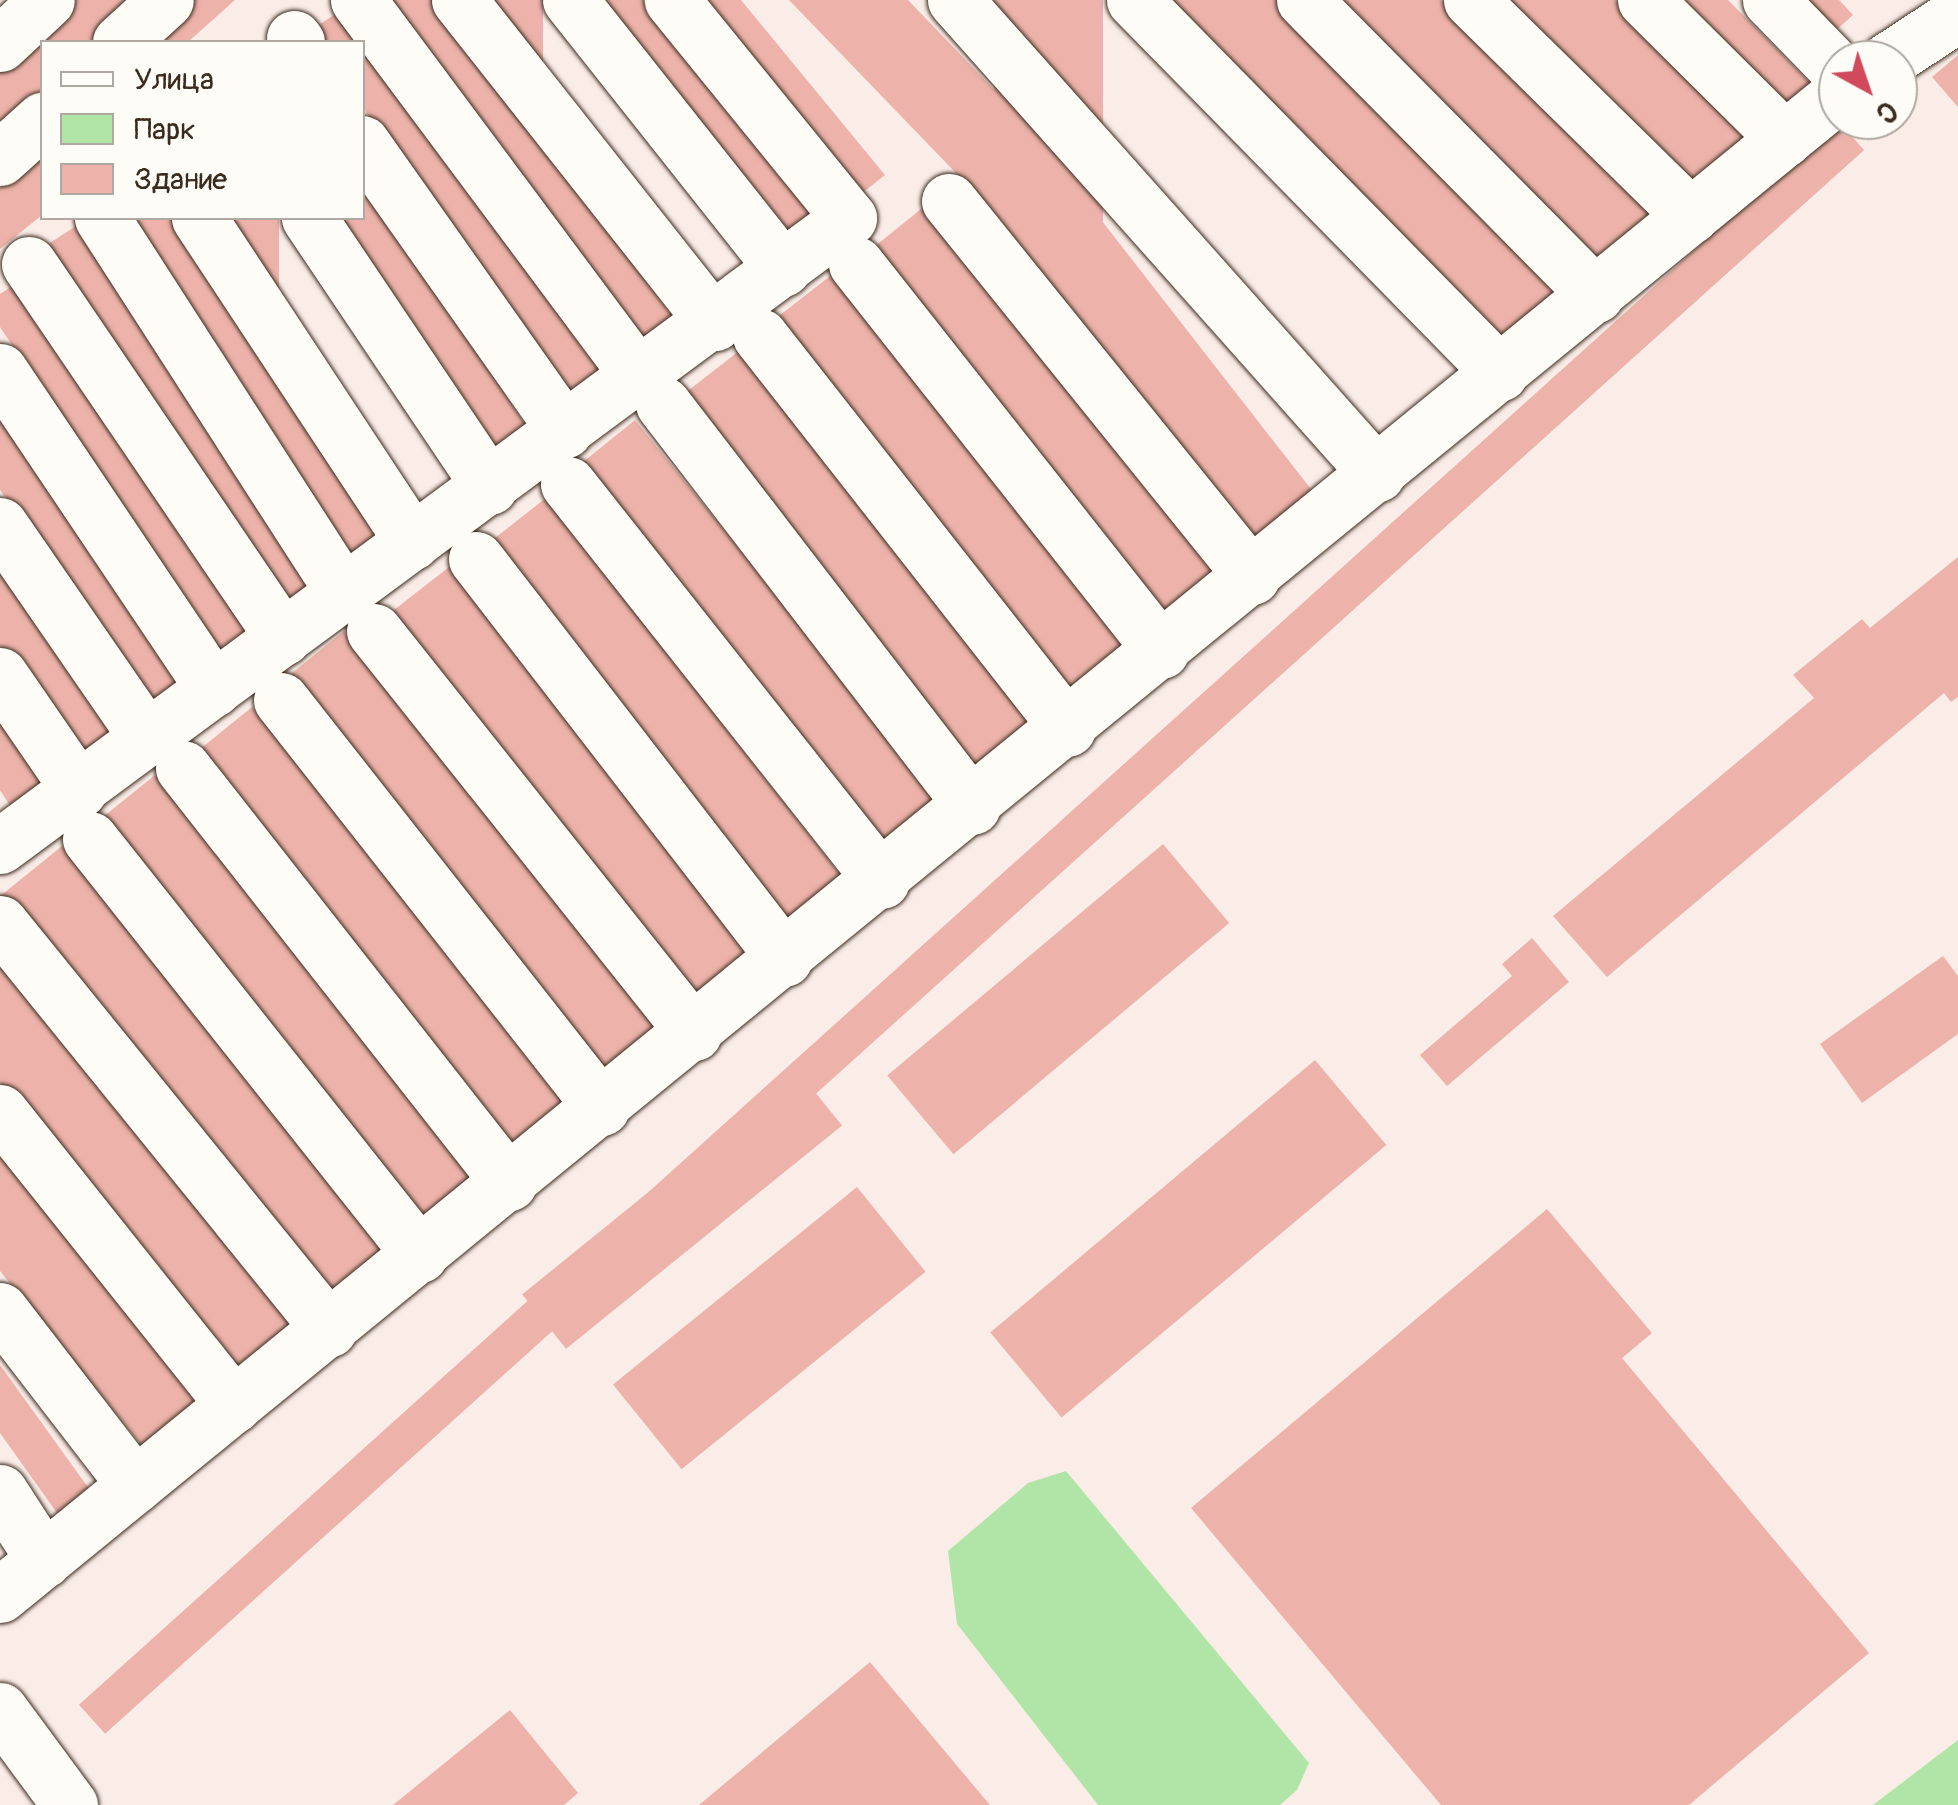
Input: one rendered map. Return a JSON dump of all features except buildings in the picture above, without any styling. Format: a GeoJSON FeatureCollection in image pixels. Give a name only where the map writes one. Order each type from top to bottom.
{"type":"FeatureCollection","features":[{"type":"Feature","properties":{"kind":"lane"},"geometry":{"type":"LineString","coordinates":[[0,44],[47,0]]}},
{"type":"Feature","properties":{"kind":"lane"},"geometry":{"type":"LineString","coordinates":[[122,40],[166,0]]}},
{"type":"Feature","properties":{"kind":"lane"},"geometry":{"type":"LineString","coordinates":[[358,0],[651,390],[973,807]]}},
{"type":"Feature","properties":{"kind":"lane"},"geometry":{"type":"LineString","coordinates":[[459,0],[1068,729]]}},
{"type":"Feature","properties":{"kind":"lane"},"geometry":{"type":"LineString","coordinates":[[570,0],[783,270]]}},
{"type":"Feature","properties":{"kind":"lane"},"geometry":{"type":"LineString","coordinates":[[3,837],[84,814],[165,754],[214,690],[283,638],[358,611],[413,542],[565,431],[651,390],[737,330],[783,270],[849,218],[672,0]]}},
{"type":"Feature","properties":{"kind":"lane"},"geometry":{"type":"LineString","coordinates":[[955,0],[1377,474]]}},
{"type":"Feature","properties":{"kind":"lane"},"geometry":{"type":"LineString","coordinates":[[1134,0],[1500,373]]}},
{"type":"Feature","properties":{"kind":"lane"},"geometry":{"type":"LineString","coordinates":[[1304,0],[1596,295]]}},
{"type":"Feature","properties":{"kind":"lane"},"geometry":{"type":"LineString","coordinates":[[1470,0],[1691,216]]}},
{"type":"Feature","properties":{"kind":"lane"},"geometry":{"type":"LineString","coordinates":[[1645,0],[1785,139]]}},
{"type":"Feature","properties":{"kind":"lane"},"geometry":{"type":"LineString","coordinates":[[1770,0],[1818,49]]}},
{"type":"Feature","properties":{"kind":"lane"},"geometry":{"type":"LineString","coordinates":[[1918,40],[1958,14]]}},
{"type":"Feature","properties":{"kind":"lane"},"geometry":{"type":"LineString","coordinates":[[0,1595],[973,807],[1818,112]]}},
{"type":"Feature","properties":{"kind":"lane"},"geometry":{"type":"LineString","coordinates":[[0,158],[40,122]]}},
{"type":"Feature","properties":{"kind":"lane"},"geometry":{"type":"LineString","coordinates":[[365,148],[565,431]]}},
{"type":"Feature","properties":{"kind":"lane"},"geometry":{"type":"LineString","coordinates":[[949,201],[1252,577]]}},
{"type":"Feature","properties":{"kind":"lane"},"geometry":{"type":"LineString","coordinates":[[103,220],[358,611],[694,1033]]}},
{"type":"Feature","properties":{"kind":"lane"},"geometry":{"type":"LineString","coordinates":[[200,220],[413,542]]}},
{"type":"Feature","properties":{"kind":"lane"},"geometry":{"type":"LineString","coordinates":[[311,220],[490,486]]}},
{"type":"Feature","properties":{"kind":"lane"},"geometry":{"type":"LineString","coordinates":[[28,264],[283,638]]}},
{"type":"Feature","properties":{"kind":"lane"},"geometry":{"type":"LineString","coordinates":[[856,264],[1162,651]]}},
{"type":"Feature","properties":{"kind":"lane"},"geometry":{"type":"LineString","coordinates":[[0,372],[214,690]]}},
{"type":"Feature","properties":{"kind":"lane"},"geometry":{"type":"LineString","coordinates":[[568,484],[882,881]]}},
{"type":"Feature","properties":{"kind":"lane"},"geometry":{"type":"LineString","coordinates":[[0,525],[165,754],[509,1183]]}},
{"type":"Feature","properties":{"kind":"lane"},"geometry":{"type":"LineString","coordinates":[[476,558],[785,959]]}},
{"type":"Feature","properties":{"kind":"lane"},"geometry":{"type":"LineString","coordinates":[[0,675],[84,814],[420,1256]]}},
{"type":"Feature","properties":{"kind":"lane"},"geometry":{"type":"LineString","coordinates":[[280,700],[602,1108]]}},
{"type":"Feature","properties":{"kind":"lane"},"geometry":{"type":"LineString","coordinates":[[0,924],[329,1329]]}},
{"type":"Feature","properties":{"kind":"lane"},"geometry":{"type":"LineString","coordinates":[[0,1112],[234,1405]]}},
{"type":"Feature","properties":{"kind":"lane"},"geometry":{"type":"LineString","coordinates":[[0,1310],[136,1485]]}},
{"type":"Feature","properties":{"kind":"lane"},"geometry":{"type":"LineString","coordinates":[[0,1492],[44,1560]]}},
{"type":"Feature","properties":{"kind":"lane"},"geometry":{"type":"LineString","coordinates":[[0,1710],[70,1805]]}},
{"type":"Feature","properties":{"kind":"green space"},"geometry":{"type":"Polygon","coordinates":[[[1066,1471],[1309,1763],[1297,1790],[1280,1805],[1098,1805],[957,1624],[948,1551],[1028,1483],[1066,1471]]]}},
{"type":"Feature","properties":{"kind":"green space"},"geometry":{"type":"Polygon","coordinates":[[[1958,1740],[1958,1805],[1873,1805],[1958,1740]]]}}]}
